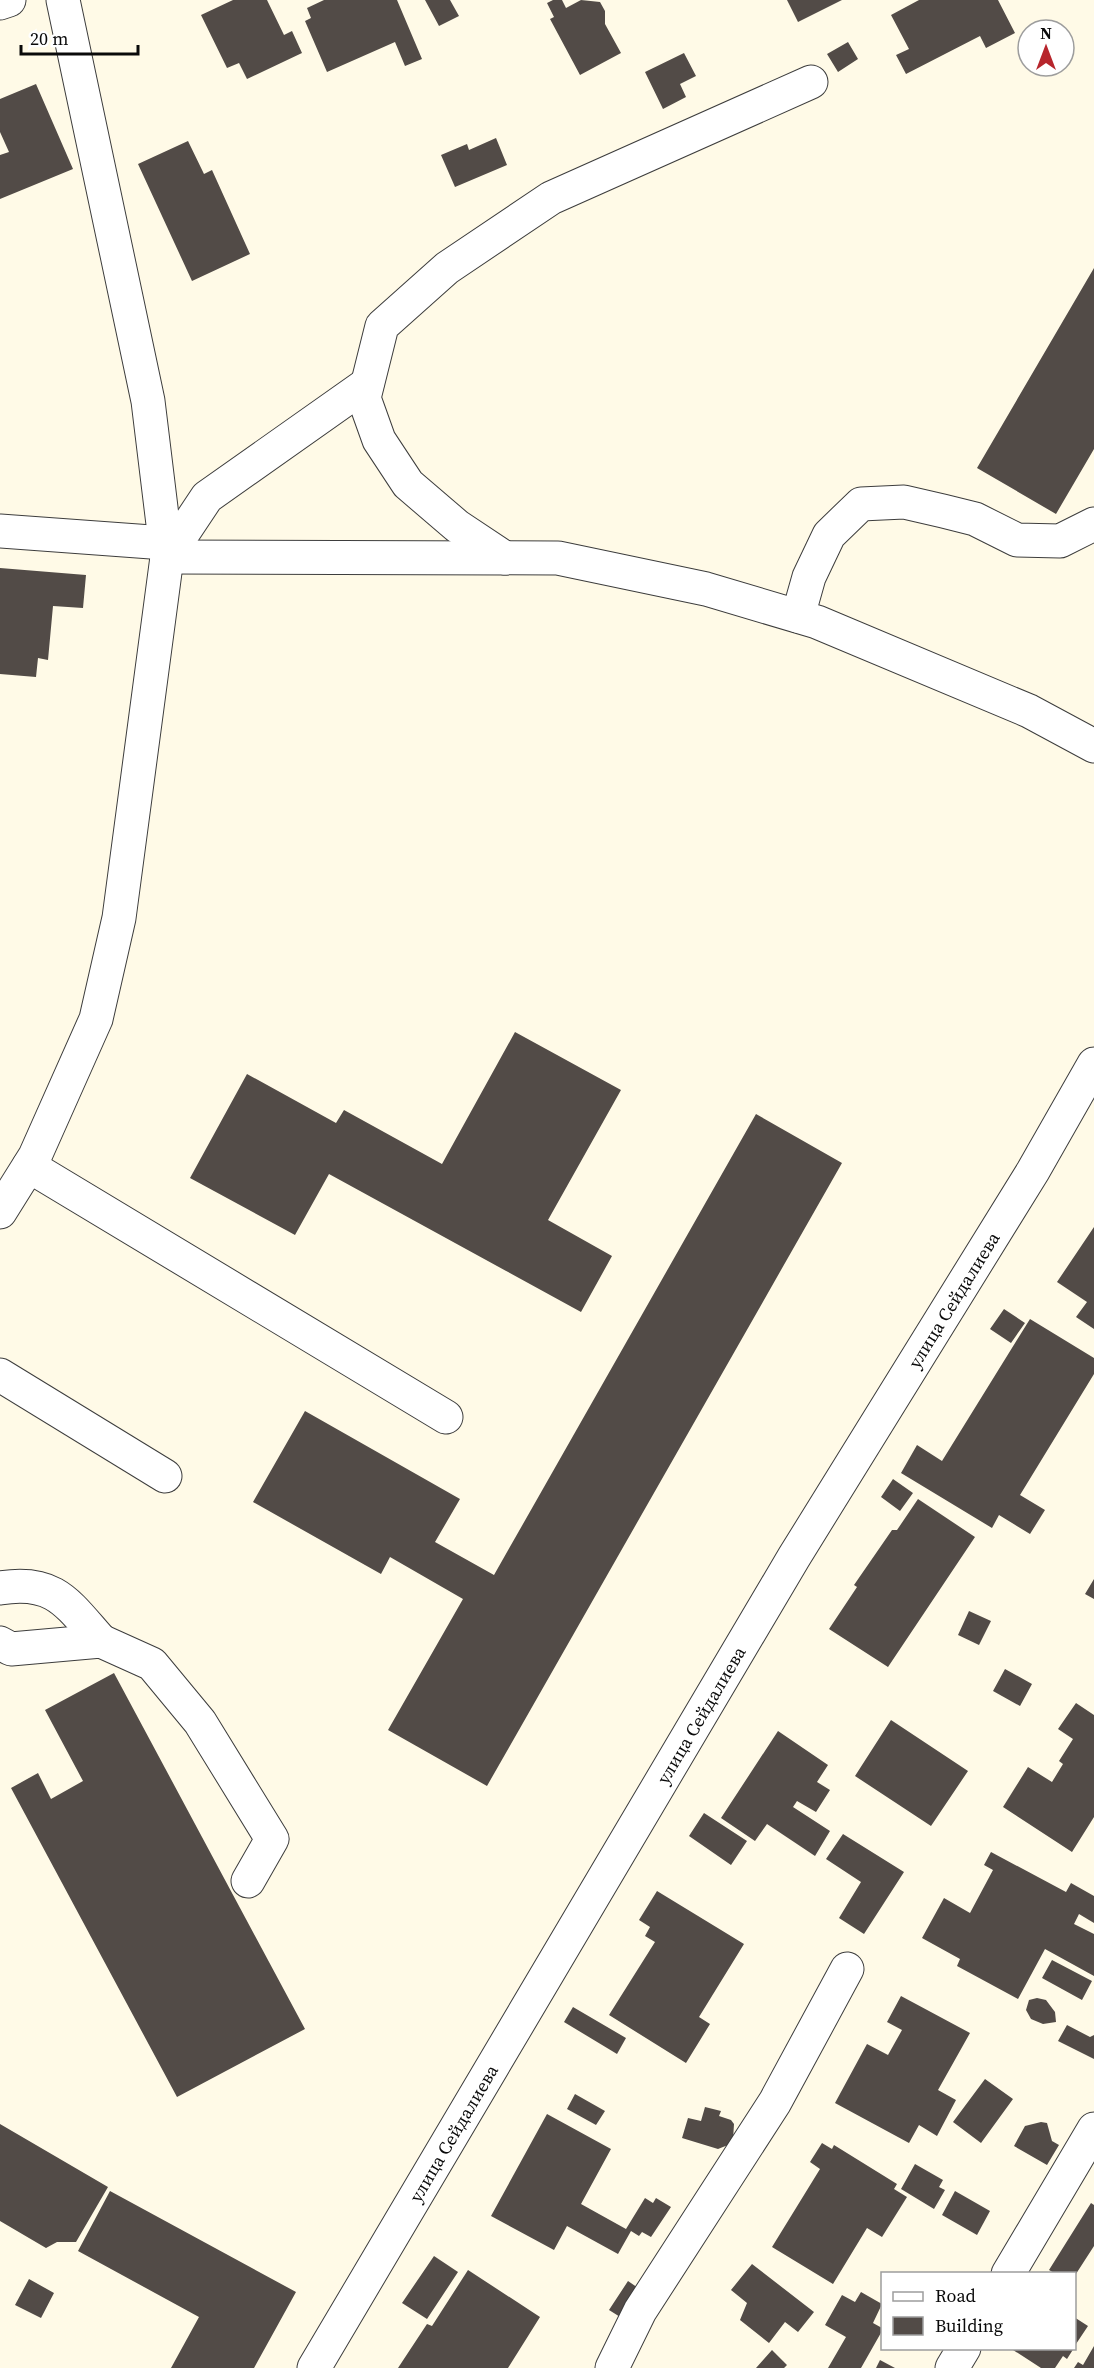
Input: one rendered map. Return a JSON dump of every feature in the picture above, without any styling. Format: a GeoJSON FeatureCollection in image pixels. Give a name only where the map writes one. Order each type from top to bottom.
{"type":"FeatureCollection","features":[{"type":"Feature","properties":{"kind":"street"},"geometry":{"type":"LineString","coordinates":[[0,3],[9,0]]}},
{"type":"Feature","properties":{"kind":"street"},"geometry":{"type":"LineString","coordinates":[[0,1212],[29,1166],[96,1019],[119,918],[166,550],[148,401],[63,0]]}},
{"type":"Feature","properties":{"kind":"street"},"geometry":{"type":"LineString","coordinates":[[505,558],[457,526],[408,484],[379,440],[364,398],[382,326],[447,268],[551,198],[811,82]]}},
{"type":"Feature","properties":{"kind":"street"},"geometry":{"type":"LineString","coordinates":[[166,550],[207,497],[367,384]]}},
{"type":"Feature","properties":{"kind":"street"},"geometry":{"type":"LineString","coordinates":[[798,616],[809,578],[829,535],[861,504],[904,502],[975,519],[1017,540],[1060,541],[1094,524]]}},
{"type":"Feature","properties":{"kind":"street"},"geometry":{"type":"LineString","coordinates":[[0,531],[166,550],[558,558],[706,589],[798,616],[1029,711],[1094,746]]}},
{"type":"Feature","properties":{"kind":"street","name":"улица Сейдалиева"},"geometry":{"type":"LineString","coordinates":[[314,2368],[794,1557],[1033,1171],[1094,1064]]}},
{"type":"Feature","properties":{"kind":"street"},"geometry":{"type":"LineString","coordinates":[[29,1166],[446,1417]]}},
{"type":"Feature","properties":{"kind":"street"},"geometry":{"type":"LineString","coordinates":[[0,1375],[165,1476]]}},
{"type":"Feature","properties":{"kind":"street"},"geometry":{"type":"LineString","coordinates":[[0,1588],[21,1585],[53,1591],[101,1641],[152,1664],[200,1722],[272,1839],[248,1881]]}},
{"type":"Feature","properties":{"kind":"street"},"geometry":{"type":"LineString","coordinates":[[0,1643],[11,1649],[101,1641]]}},
{"type":"Feature","properties":{"kind":"street"},"geometry":{"type":"LineString","coordinates":[[612,2368],[640,2311],[775,2102],[847,1969]]}},
{"type":"Feature","properties":{"kind":"street"},"geometry":{"type":"LineString","coordinates":[[1009,2272],[1094,2129]]}},
{"type":"Feature","properties":{"kind":"street"},"geometry":{"type":"LineString","coordinates":[[952,2368],[963,2350]]}},
{"type":"Feature","properties":{"kind":"building"},"geometry":{"type":"Polygon","coordinates":[[[233,0],[267,0],[284,35],[292,31],[302,53],[247,79],[239,63],[227,68],[201,15],[233,0]]]}},
{"type":"Feature","properties":{"kind":"building"},"geometry":{"type":"Polygon","coordinates":[[[324,0],[397,0],[422,59],[405,66],[395,42],[327,72],[305,21],[311,18],[307,8],[324,0]]]}},
{"type":"Feature","properties":{"kind":"building"},"geometry":{"type":"Polygon","coordinates":[[[425,0],[450,0],[459,16],[439,26],[425,0]]]}},
{"type":"Feature","properties":{"kind":"building"},"geometry":{"type":"Polygon","coordinates":[[[562,0],[566,8],[581,0],[600,2],[605,11],[605,24],[621,53],[580,75],[550,19],[554,17],[547,3],[562,0]]]}},
{"type":"Feature","properties":{"kind":"building"},"geometry":{"type":"Polygon","coordinates":[[[787,0],[842,0],[798,22],[787,0]]]}},
{"type":"Feature","properties":{"kind":"building"},"geometry":{"type":"Polygon","coordinates":[[[919,0],[998,0],[1015,33],[986,48],[980,36],[906,74],[896,55],[909,49],[891,15],[919,0]]]}},
{"type":"Feature","properties":{"kind":"building"},"geometry":{"type":"Polygon","coordinates":[[[848,42],[858,59],[838,72],[827,54],[848,42]]]}},
{"type":"Feature","properties":{"kind":"building"},"geometry":{"type":"Polygon","coordinates":[[[684,53],[696,76],[680,84],[686,97],[663,109],[645,72],[684,53]]]}},
{"type":"Feature","properties":{"kind":"building"},"geometry":{"type":"Polygon","coordinates":[[[36,84],[73,169],[0,199],[0,155],[9,152],[0,132],[0,99],[36,84]]]}},
{"type":"Feature","properties":{"kind":"building"},"geometry":{"type":"Polygon","coordinates":[[[496,138],[507,165],[455,187],[441,155],[467,144],[469,150],[496,138]]]}},
{"type":"Feature","properties":{"kind":"building"},"geometry":{"type":"Polygon","coordinates":[[[188,141],[204,174],[212,170],[250,254],[192,281],[138,164],[188,141]]]}},
{"type":"Feature","properties":{"kind":"building"},"geometry":{"type":"Polygon","coordinates":[[[1094,268],[1094,449],[1056,514],[977,468],[1094,268]]]}},
{"type":"Feature","properties":{"kind":"building"},"geometry":{"type":"Polygon","coordinates":[[[0,568],[86,575],[83,608],[53,606],[48,660],[38,658],[36,677],[0,674],[0,568]]]}},
{"type":"Feature","properties":{"kind":"building"},"geometry":{"type":"Polygon","coordinates":[[[515,1032],[621,1090],[548,1220],[612,1256],[581,1312],[329,1174],[295,1235],[190,1178],[247,1074],[336,1123],[344,1110],[442,1164],[515,1032]]]}},
{"type":"Feature","properties":{"kind":"building"},"geometry":{"type":"Polygon","coordinates":[[[756,1114],[842,1163],[487,1786],[388,1730],[463,1599],[390,1557],[381,1574],[253,1502],[305,1411],[460,1499],[435,1542],[494,1575],[756,1114]]]}},
{"type":"Feature","properties":{"kind":"building"},"geometry":{"type":"Polygon","coordinates":[[[1094,1227],[1094,1329],[1076,1317],[1087,1302],[1057,1282],[1094,1227]]]}},
{"type":"Feature","properties":{"kind":"building"},"geometry":{"type":"Polygon","coordinates":[[[1004,1309],[1025,1323],[1011,1343],[990,1329],[1004,1309]]]}},
{"type":"Feature","properties":{"kind":"building"},"geometry":{"type":"Polygon","coordinates":[[[1030,1319],[1094,1358],[1094,1374],[1020,1495],[1045,1510],[1030,1534],[999,1515],[992,1528],[901,1473],[917,1445],[942,1461],[1030,1319]]]}},
{"type":"Feature","properties":{"kind":"building"},"geometry":{"type":"Polygon","coordinates":[[[893,1479],[913,1493],[900,1511],[881,1497],[893,1479]]]}},
{"type":"Feature","properties":{"kind":"building"},"geometry":{"type":"Polygon","coordinates":[[[918,1499],[975,1537],[888,1667],[829,1629],[857,1587],[854,1585],[892,1530],[897,1530],[918,1499]]]}},
{"type":"Feature","properties":{"kind":"building"},"geometry":{"type":"Polygon","coordinates":[[[1094,1579],[1094,1599],[1085,1594],[1094,1579]]]}},
{"type":"Feature","properties":{"kind":"building"},"geometry":{"type":"Polygon","coordinates":[[[969,1611],[991,1621],[979,1645],[958,1635],[969,1611]]]}},
{"type":"Feature","properties":{"kind":"building"},"geometry":{"type":"Polygon","coordinates":[[[1005,1669],[1032,1684],[1020,1706],[993,1691],[1005,1669]]]}},
{"type":"Feature","properties":{"kind":"building"},"geometry":{"type":"Polygon","coordinates":[[[114,1673],[305,2029],[177,2097],[11,1788],[38,1773],[51,1799],[83,1781],[45,1710],[114,1673]]]}},
{"type":"Feature","properties":{"kind":"building"},"geometry":{"type":"Polygon","coordinates":[[[1076,1703],[1094,1715],[1094,1817],[1072,1852],[1003,1807],[1028,1767],[1052,1782],[1063,1764],[1059,1761],[1073,1739],[1058,1729],[1076,1703]]]}},
{"type":"Feature","properties":{"kind":"building"},"geometry":{"type":"Polygon","coordinates":[[[891,1720],[968,1771],[931,1826],[855,1776],[891,1720]]]}},
{"type":"Feature","properties":{"kind":"building"},"geometry":{"type":"Polygon","coordinates":[[[778,1731],[828,1765],[817,1782],[830,1790],[816,1812],[797,1801],[793,1807],[830,1831],[815,1856],[767,1824],[755,1841],[721,1818],[778,1731]]]}},
{"type":"Feature","properties":{"kind":"building"},"geometry":{"type":"Polygon","coordinates":[[[704,1813],[747,1841],[731,1865],[689,1836],[704,1813]]]}},
{"type":"Feature","properties":{"kind":"building"},"geometry":{"type":"Polygon","coordinates":[[[843,1834],[904,1872],[864,1934],[839,1918],[861,1882],[826,1859],[843,1834]]]}},
{"type":"Feature","properties":{"kind":"building"},"geometry":{"type":"Polygon","coordinates":[[[991,1852],[1066,1892],[1071,1883],[1094,1896],[1094,1923],[1079,1914],[1074,1924],[1094,1934],[1094,1976],[1045,1949],[1018,1999],[957,1966],[960,1959],[922,1938],[944,1898],[970,1913],[993,1870],[984,1865],[991,1852]]]}},
{"type":"Feature","properties":{"kind":"building"},"geometry":{"type":"Polygon","coordinates":[[[657,1891],[744,1944],[699,2017],[710,2024],[686,2063],[609,2015],[655,1942],[645,1936],[650,1927],[639,1920],[657,1891]]]}},
{"type":"Feature","properties":{"kind":"building"},"geometry":{"type":"Polygon","coordinates":[[[1052,1960],[1092,1981],[1082,2000],[1042,1978],[1052,1960]]]}},
{"type":"Feature","properties":{"kind":"building"},"geometry":{"type":"Polygon","coordinates":[[[901,1996],[970,2033],[938,2090],[956,2100],[937,2136],[919,2125],[909,2143],[835,2103],[867,2044],[888,2055],[902,2030],[887,2022],[901,1996]]]}},
{"type":"Feature","properties":{"kind":"building"},"geometry":{"type":"Polygon","coordinates":[[[1037,1998],[1046,2000],[1055,2012],[1056,2022],[1043,2024],[1031,2019],[1026,2010],[1029,2000],[1037,1998]]]}},
{"type":"Feature","properties":{"kind":"building"},"geometry":{"type":"Polygon","coordinates":[[[573,2007],[626,2038],[617,2054],[564,2022],[573,2007]]]}},
{"type":"Feature","properties":{"kind":"building"},"geometry":{"type":"Polygon","coordinates":[[[1067,2025],[1090,2037],[1094,2035],[1094,2059],[1058,2041],[1067,2025]]]}},
{"type":"Feature","properties":{"kind":"building"},"geometry":{"type":"Polygon","coordinates":[[[985,2079],[1013,2099],[981,2143],[953,2122],[985,2079]]]}},
{"type":"Feature","properties":{"kind":"building"},"geometry":{"type":"Polygon","coordinates":[[[575,2094],[605,2111],[596,2125],[567,2109],[575,2094]]]}},
{"type":"Feature","properties":{"kind":"building"},"geometry":{"type":"Polygon","coordinates":[[[705,2107],[721,2111],[719,2116],[731,2120],[734,2124],[733,2140],[728,2145],[718,2149],[682,2138],[688,2118],[701,2121],[705,2107]]]}},
{"type":"Feature","properties":{"kind":"building"},"geometry":{"type":"Polygon","coordinates":[[[547,2114],[611,2149],[581,2204],[626,2229],[645,2198],[653,2203],[656,2198],[671,2207],[651,2237],[642,2232],[639,2236],[631,2231],[618,2254],[567,2226],[554,2250],[491,2216],[547,2114]]]}},
{"type":"Feature","properties":{"kind":"building"},"geometry":{"type":"Polygon","coordinates":[[[1041,2122],[1047,2123],[1052,2141],[1059,2145],[1047,2165],[1014,2146],[1025,2126],[1041,2122]]]}},
{"type":"Feature","properties":{"kind":"building"},"geometry":{"type":"Polygon","coordinates":[[[0,2124],[108,2187],[76,2242],[57,2242],[46,2248],[0,2221],[0,2124]]]}},
{"type":"Feature","properties":{"kind":"building"},"geometry":{"type":"Polygon","coordinates":[[[822,2143],[832,2149],[834,2145],[897,2184],[894,2189],[907,2197],[882,2237],[867,2228],[833,2284],[772,2247],[820,2169],[810,2162],[822,2143]]]}},
{"type":"Feature","properties":{"kind":"building"},"geometry":{"type":"Polygon","coordinates":[[[915,2164],[943,2180],[939,2187],[945,2190],[934,2209],[901,2189],[915,2164]]]}},
{"type":"Feature","properties":{"kind":"building"},"geometry":{"type":"Polygon","coordinates":[[[110,2191],[296,2292],[254,2368],[171,2368],[199,2317],[78,2251],[110,2191]]]}},
{"type":"Feature","properties":{"kind":"building"},"geometry":{"type":"Polygon","coordinates":[[[955,2191],[990,2211],[977,2235],[942,2215],[955,2191]]]}},
{"type":"Feature","properties":{"kind":"building"},"geometry":{"type":"Polygon","coordinates":[[[1091,2203],[1094,2205],[1094,2246],[1076,2274],[1076,2272],[1049,2270],[1091,2203]]]}},
{"type":"Feature","properties":{"kind":"building"},"geometry":{"type":"Polygon","coordinates":[[[434,2256],[458,2272],[427,2319],[402,2303],[434,2256]]]}},
{"type":"Feature","properties":{"kind":"building"},"geometry":{"type":"Polygon","coordinates":[[[752,2264],[814,2312],[798,2332],[785,2322],[769,2343],[740,2320],[747,2303],[731,2290],[752,2264]]]}},
{"type":"Feature","properties":{"kind":"building"},"geometry":{"type":"Polygon","coordinates":[[[468,2270],[540,2317],[508,2368],[398,2368],[427,2324],[432,2326],[468,2270]]]}},
{"type":"Feature","properties":{"kind":"building"},"geometry":{"type":"Polygon","coordinates":[[[29,2279],[54,2293],[41,2318],[15,2305],[29,2279]]]}},
{"type":"Feature","properties":{"kind":"building"},"geometry":{"type":"Polygon","coordinates":[[[628,2281],[644,2292],[625,2320],[609,2310],[628,2281]]]}},
{"type":"Feature","properties":{"kind":"building"},"geometry":{"type":"Polygon","coordinates":[[[861,2292],[881,2303],[873,2323],[881,2327],[881,2333],[861,2368],[828,2368],[846,2337],[825,2325],[842,2295],[855,2302],[861,2292]]]}},
{"type":"Feature","properties":{"kind":"building"},"geometry":{"type":"Polygon","coordinates":[[[1076,2318],[1088,2326],[1076,2344],[1076,2318]]]}},
{"type":"Feature","properties":{"kind":"building"},"geometry":{"type":"Polygon","coordinates":[[[1094,2346],[1094,2368],[1074,2368],[1078,2362],[1083,2365],[1094,2346]]]}},
{"type":"Feature","properties":{"kind":"building"},"geometry":{"type":"Polygon","coordinates":[[[772,2350],[787,2365],[784,2368],[756,2368],[772,2350]]]}},
{"type":"Feature","properties":{"kind":"building"},"geometry":{"type":"Polygon","coordinates":[[[1013,2350],[1073,2350],[1067,2359],[1063,2356],[1055,2368],[1041,2368],[1013,2350]]]}},
{"type":"Feature","properties":{"kind":"building"},"geometry":{"type":"Polygon","coordinates":[[[880,2360],[895,2368],[876,2368],[880,2360]]]}}]}
